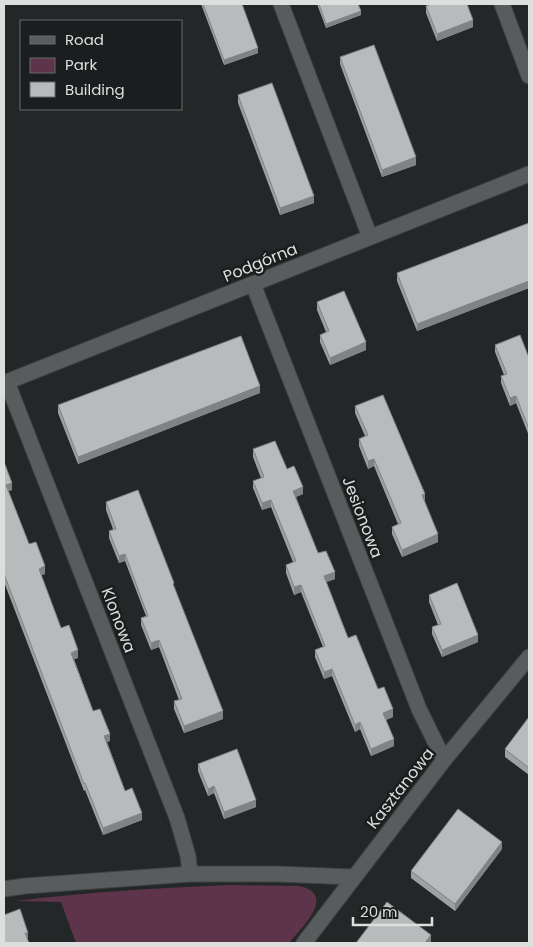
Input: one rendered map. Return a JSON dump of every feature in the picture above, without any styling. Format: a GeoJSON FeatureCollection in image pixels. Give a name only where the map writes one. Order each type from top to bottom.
{"type":"FeatureCollection","features":[{"type":"Feature","properties":{"kind":"street"},"geometry":{"type":"LineString","coordinates":[[281,4],[370,237]]}},
{"type":"Feature","properties":{"kind":"street"},"geometry":{"type":"LineString","coordinates":[[502,4],[529,76]]}},
{"type":"Feature","properties":{"kind":"street","name":"Podgórna"},"geometry":{"type":"LineString","coordinates":[[5,382],[529,174]]}},
{"type":"Feature","properties":{"kind":"street","name":"Jesionowa"},"geometry":{"type":"LineString","coordinates":[[253,284],[419,708],[444,760]]}},
{"type":"Feature","properties":{"kind":"street","name":"Klonowa"},"geometry":{"type":"LineString","coordinates":[[5,382],[177,818],[188,856],[190,874]]}},
{"type":"Feature","properties":{"kind":"street","name":"Kasztanowa"},"geometry":{"type":"LineString","coordinates":[[304,943],[444,760],[529,657]]}},
{"type":"Feature","properties":{"kind":"street"},"geometry":{"type":"LineString","coordinates":[[4,889],[190,874],[277,874],[354,877]]}},
{"type":"Feature","properties":{"kind":"green space"},"geometry":{"type":"Polygon","coordinates":[[[230,885],[299,886],[310,890],[316,896],[316,904],[308,920],[289,943],[76,943],[61,902],[16,901],[69,895],[230,885]]]}},
{"type":"Feature","properties":{"kind":"building"},"geometry":{"type":"Polygon","coordinates":[[[203,4],[242,4],[258,48],[224,60],[203,4]]]}},
{"type":"Feature","properties":{"kind":"building"},"geometry":{"type":"Polygon","coordinates":[[[319,4],[358,4],[361,11],[326,24],[319,4]]]}},
{"type":"Feature","properties":{"kind":"building"},"geometry":{"type":"Polygon","coordinates":[[[431,4],[467,4],[473,20],[437,34],[426,6],[431,4]]]}},
{"type":"Feature","properties":{"kind":"building"},"geometry":{"type":"Polygon","coordinates":[[[374,45],[416,157],[382,170],[340,57],[374,45]]]}},
{"type":"Feature","properties":{"kind":"building"},"geometry":{"type":"Polygon","coordinates":[[[272,83],[314,196],[280,208],[238,95],[272,83]]]}},
{"type":"Feature","properties":{"kind":"building"},"geometry":{"type":"Polygon","coordinates":[[[529,223],[529,281],[417,324],[397,273],[529,223]]]}},
{"type":"Feature","properties":{"kind":"building"},"geometry":{"type":"Polygon","coordinates":[[[344,291],[366,342],[330,358],[320,335],[329,331],[317,302],[344,291]]]}},
{"type":"Feature","properties":{"kind":"building"},"geometry":{"type":"Polygon","coordinates":[[[520,335],[529,358],[529,429],[516,396],[510,398],[501,376],[507,374],[495,345],[520,335]]]}},
{"type":"Feature","properties":{"kind":"building"},"geometry":{"type":"Polygon","coordinates":[[[241,336],[260,386],[78,457],[58,405],[241,336]]]}},
{"type":"Feature","properties":{"kind":"building"},"geometry":{"type":"Polygon","coordinates":[[[383,395],[425,494],[422,495],[438,534],[402,550],[392,527],[401,523],[374,459],[368,461],[359,439],[368,435],[355,406],[383,395]]]}},
{"type":"Feature","properties":{"kind":"building"},"geometry":{"type":"Polygon","coordinates":[[[275,441],[287,469],[294,466],[303,487],[293,491],[318,553],[326,551],[335,572],[324,576],[348,638],[356,635],[378,689],[384,687],[393,709],[383,713],[394,739],[371,749],[360,722],[355,725],[332,669],[324,672],[315,650],[325,646],[301,585],[294,587],[286,565],[296,561],[271,500],[262,503],[253,481],[264,477],[253,449],[275,441]]]}},
{"type":"Feature","properties":{"kind":"building"},"geometry":{"type":"Polygon","coordinates":[[[4,462],[12,483],[6,485],[29,544],[36,542],[45,566],[39,569],[61,628],[69,625],[78,650],[71,653],[93,711],[100,709],[110,734],[104,736],[125,791],[132,788],[142,813],[103,828],[84,784],[4,574],[4,462]]]}},
{"type":"Feature","properties":{"kind":"building"},"geometry":{"type":"Polygon","coordinates":[[[138,490],[223,711],[184,726],[174,701],[182,699],[159,640],[151,643],[141,618],[148,616],[125,554],[119,556],[109,531],[116,529],[106,502],[138,490]]]}},
{"type":"Feature","properties":{"kind":"building"},"geometry":{"type":"Polygon","coordinates":[[[457,583],[478,635],[442,650],[432,627],[441,624],[429,595],[457,583]]]}},
{"type":"Feature","properties":{"kind":"building"},"geometry":{"type":"Polygon","coordinates":[[[529,717],[529,768],[505,749],[529,717]]]}},
{"type":"Feature","properties":{"kind":"building"},"geometry":{"type":"Polygon","coordinates":[[[237,749],[256,800],[224,812],[214,786],[208,789],[198,764],[237,749]]]}},
{"type":"Feature","properties":{"kind":"building"},"geometry":{"type":"Polygon","coordinates":[[[458,809],[502,842],[455,904],[411,871],[458,809]]]}},
{"type":"Feature","properties":{"kind":"building"},"geometry":{"type":"Polygon","coordinates":[[[387,902],[431,935],[425,943],[356,943],[387,902]]]}},
{"type":"Feature","properties":{"kind":"building"},"geometry":{"type":"Polygon","coordinates":[[[20,909],[28,933],[25,933],[29,943],[4,943],[4,915],[20,909]]]}}]}
